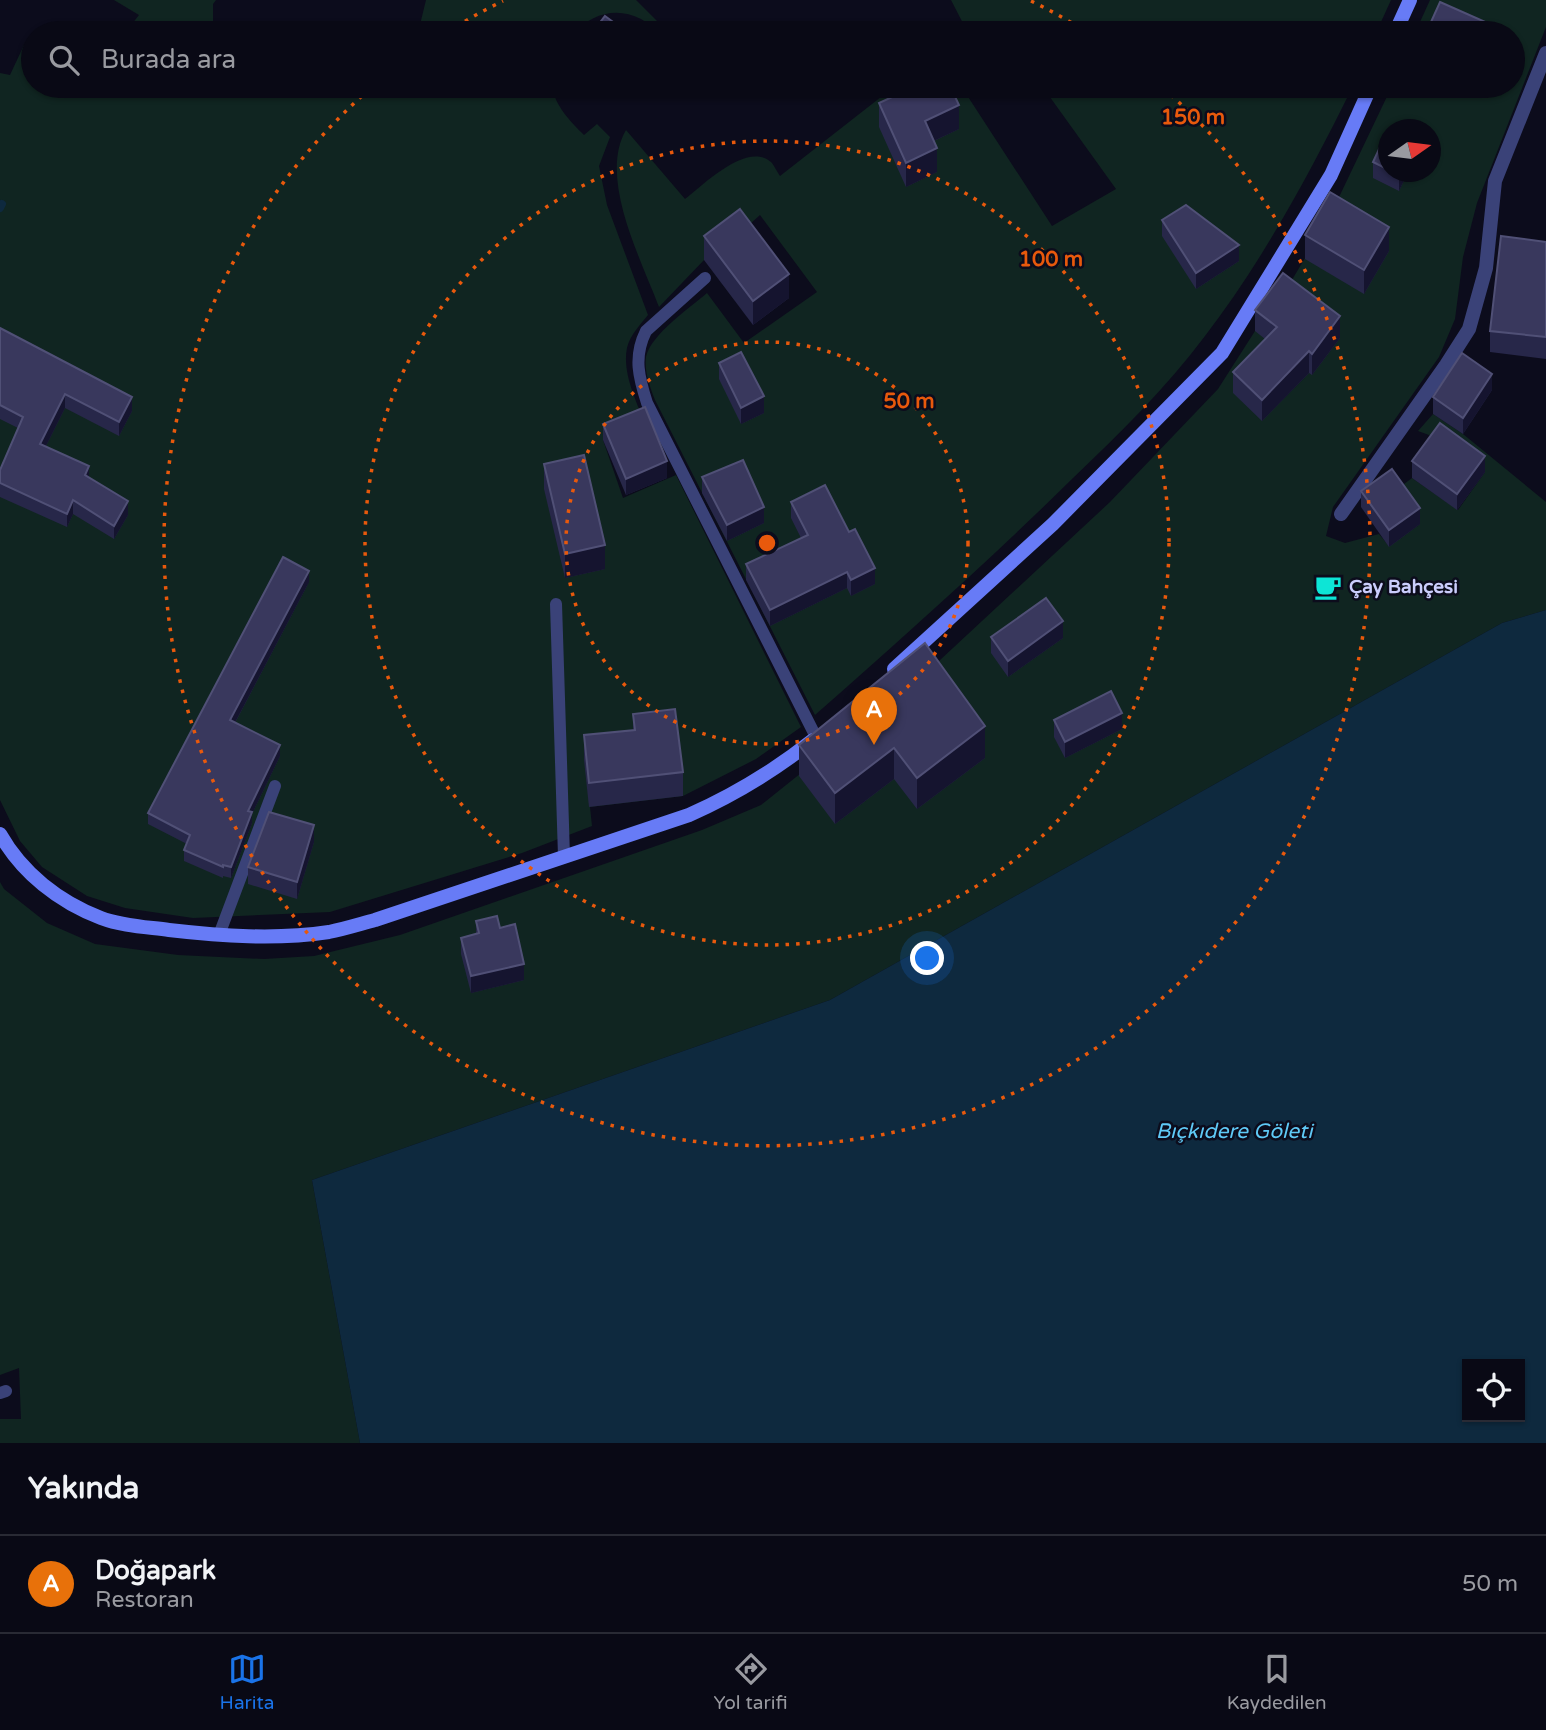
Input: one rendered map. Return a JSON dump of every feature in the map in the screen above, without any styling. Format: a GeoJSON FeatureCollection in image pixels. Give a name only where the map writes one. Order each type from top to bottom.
{"type":"FeatureCollection","features":[{"type":"Feature","properties":{"kind":"street"},"geometry":{"type":"LineString","coordinates":[[1400,21],[1410,0]]}},
{"type":"Feature","properties":{"kind":"street"},"geometry":{"type":"LineString","coordinates":[[1341,514],[1469,328],[1486,268],[1495,181],[1546,53]]}},
{"type":"Feature","properties":{"kind":"street"},"geometry":{"type":"LineString","coordinates":[[885,677],[1053,524],[1222,353],[1331,175],[1366,98]]}},
{"type":"Feature","properties":{"kind":"street"},"geometry":{"type":"LineString","coordinates":[[0,834],[10,852],[32,876],[78,907],[102,919],[219,935],[271,936],[330,932],[375,920],[689,815],[780,767],[821,733]]}},
{"type":"Feature","properties":{"kind":"lane"},"geometry":{"type":"LineString","coordinates":[[705,278],[646,331],[638,356],[641,384],[648,403],[821,733]]}},
{"type":"Feature","properties":{"kind":"lane"},"geometry":{"type":"LineString","coordinates":[[556,604],[564,856]]}},
{"type":"Feature","properties":{"kind":"lane"},"geometry":{"type":"LineString","coordinates":[[219,935],[275,786]]}},
{"type":"Feature","properties":{"kind":"green space"},"geometry":{"type":"Polygon","coordinates":[[[114,0],[216,0],[213,4],[213,21],[134,21],[139,15],[114,0]]]}},
{"type":"Feature","properties":{"kind":"green space"},"geometry":{"type":"Polygon","coordinates":[[[426,0],[636,0],[657,21],[644,21],[632,15],[614,13],[588,21],[421,21],[426,0]]]}},
{"type":"Feature","properties":{"kind":"green space"},"geometry":{"type":"Polygon","coordinates":[[[951,0],[1391,0],[1381,21],[962,21],[951,0]]]}},
{"type":"Feature","properties":{"kind":"green space"},"geometry":{"type":"Polygon","coordinates":[[[1430,0],[1546,0],[1546,27],[1525,81],[1525,21],[1420,21],[1430,0]]]}},
{"type":"Feature","properties":{"kind":"green space"},"geometry":{"type":"Polygon","coordinates":[[[21,51],[21,98],[556,98],[569,119],[584,135],[597,124],[610,137],[599,166],[607,205],[648,315],[630,339],[626,357],[631,386],[645,423],[603,440],[623,498],[676,475],[801,727],[756,759],[683,796],[590,807],[592,826],[522,853],[330,912],[193,918],[125,908],[87,896],[42,867],[20,841],[0,800],[0,73],[10,75],[21,51]]]}},
{"type":"Feature","properties":{"kind":"green space"},"geometry":{"type":"Polygon","coordinates":[[[880,98],[969,98],[1052,226],[1116,189],[1051,98],[1347,98],[1303,183],[1247,277],[1174,374],[1124,428],[1009,540],[815,715],[655,400],[648,379],[646,357],[655,339],[707,293],[744,343],[817,292],[760,215],[704,260],[659,307],[625,218],[617,171],[619,149],[626,130],[685,199],[726,167],[750,157],[761,157],[771,162],[780,176],[880,98]]]}},
{"type":"Feature","properties":{"kind":"green space"},"geometry":{"type":"Polygon","coordinates":[[[1386,98],[1518,98],[1477,203],[1463,257],[1455,319],[1439,357],[1333,507],[1326,536],[1345,543],[1379,534],[1389,546],[1420,524],[1396,490],[1412,478],[1458,510],[1485,472],[1440,439],[1418,431],[1433,414],[1463,434],[1546,502],[1546,610],[1502,623],[830,1000],[312,1180],[360,1443],[0,1443],[0,1419],[21,1419],[19,1368],[0,1375],[0,882],[4,889],[47,923],[95,944],[178,955],[264,959],[314,956],[400,935],[702,830],[761,805],[925,674],[1110,502],[1218,389],[1255,331],[1283,295],[1330,216],[1386,98]]]}},
{"type":"Feature","properties":{"kind":"water","name":"Bıçkıdere Göleti"},"geometry":{"type":"Polygon","coordinates":[[[1546,610],[1546,1443],[360,1443],[312,1180],[830,1000],[1502,623],[1546,610]]]}},
{"type":"Feature","properties":{"kind":"building"},"geometry":{"type":"Polygon","coordinates":[[[1440,2],[1483,21],[1431,21],[1440,2]]]}},
{"type":"Feature","properties":{"kind":"building"},"geometry":{"type":"Polygon","coordinates":[[[890,98],[956,98],[959,105],[925,121],[937,148],[906,163],[879,103],[890,98]]]}},
{"type":"Feature","properties":{"kind":"building"},"geometry":{"type":"Polygon","coordinates":[[[1378,151],[1378,164],[1373,162],[1378,151]]]}},
{"type":"Feature","properties":{"kind":"building"},"geometry":{"type":"Polygon","coordinates":[[[1330,192],[1389,227],[1364,270],[1305,235],[1330,192]]]}},
{"type":"Feature","properties":{"kind":"building"},"geometry":{"type":"Polygon","coordinates":[[[1186,205],[1239,245],[1196,273],[1162,220],[1186,205]]]}},
{"type":"Feature","properties":{"kind":"building"},"geometry":{"type":"Polygon","coordinates":[[[740,209],[789,274],[753,301],[704,236],[740,209]]]}},
{"type":"Feature","properties":{"kind":"building"},"geometry":{"type":"Polygon","coordinates":[[[1501,236],[1546,242],[1546,337],[1490,331],[1501,236]]]}},
{"type":"Feature","properties":{"kind":"building"},"geometry":{"type":"Polygon","coordinates":[[[1283,273],[1340,316],[1312,354],[1309,351],[1262,400],[1233,372],[1277,327],[1255,310],[1283,273]]]}},
{"type":"Feature","properties":{"kind":"building"},"geometry":{"type":"Polygon","coordinates":[[[0,328],[132,397],[119,422],[65,394],[40,444],[89,466],[85,475],[128,501],[114,526],[73,500],[67,514],[0,483],[0,470],[23,417],[0,405],[0,328]]]}},
{"type":"Feature","properties":{"kind":"building"},"geometry":{"type":"Polygon","coordinates":[[[741,352],[764,396],[741,408],[719,363],[741,352]]]}},
{"type":"Feature","properties":{"kind":"building"},"geometry":{"type":"Polygon","coordinates":[[[1462,353],[1492,374],[1463,418],[1433,397],[1462,353]]]}},
{"type":"Feature","properties":{"kind":"building"},"geometry":{"type":"Polygon","coordinates":[[[645,407],[667,461],[626,479],[603,424],[645,407]]]}},
{"type":"Feature","properties":{"kind":"building"},"geometry":{"type":"Polygon","coordinates":[[[1440,423],[1485,456],[1457,494],[1412,461],[1440,423]]]}},
{"type":"Feature","properties":{"kind":"building"},"geometry":{"type":"Polygon","coordinates":[[[584,455],[605,545],[565,554],[544,464],[584,455]]]}},
{"type":"Feature","properties":{"kind":"building"},"geometry":{"type":"Polygon","coordinates":[[[743,460],[764,507],[727,525],[702,477],[743,460]]]}},
{"type":"Feature","properties":{"kind":"building"},"geometry":{"type":"Polygon","coordinates":[[[1392,469],[1420,508],[1389,530],[1361,491],[1392,469]]]}},
{"type":"Feature","properties":{"kind":"building"},"geometry":{"type":"Polygon","coordinates":[[[825,485],[849,532],[855,529],[875,568],[851,580],[847,572],[770,610],[746,564],[808,535],[791,502],[825,485]]]}},
{"type":"Feature","properties":{"kind":"building"},"geometry":{"type":"Polygon","coordinates":[[[283,557],[309,571],[230,720],[280,745],[248,811],[252,812],[231,867],[223,867],[184,850],[190,835],[148,813],[283,557]]]}},
{"type":"Feature","properties":{"kind":"building"},"geometry":{"type":"Polygon","coordinates":[[[1046,598],[1063,621],[1008,661],[991,637],[1046,598]]]}},
{"type":"Feature","properties":{"kind":"building"},"geometry":{"type":"Polygon","coordinates":[[[925,643],[985,726],[917,778],[894,748],[835,793],[799,745],[925,643]]]}},
{"type":"Feature","properties":{"kind":"building"},"geometry":{"type":"Polygon","coordinates":[[[1111,691],[1122,713],[1065,742],[1054,720],[1111,691]]]}},
{"type":"Feature","properties":{"kind":"building"},"geometry":{"type":"Polygon","coordinates":[[[675,709],[683,772],[589,783],[584,735],[635,730],[633,714],[675,709]]]}},
{"type":"Feature","properties":{"kind":"building"},"geometry":{"type":"Polygon","coordinates":[[[269,812],[314,825],[297,882],[248,867],[269,812]]]}},
{"type":"Feature","properties":{"kind":"building"},"geometry":{"type":"Polygon","coordinates":[[[497,916],[500,928],[515,924],[524,964],[471,976],[461,938],[479,933],[476,921],[497,916]]]}},
{"type":"Feature","properties":{"kind":"waterway"},"geometry":{"type":"LineString","coordinates":[[0,208],[2,204]]}},
{"type":"Feature","properties":{"kind":"place","name":"Çay Bahçesi"},"geometry":{"type":"Point","coordinates":[1328,587]}},
{"type":"Feature","properties":{"kind":"place","name":"Doğapark"},"geometry":{"type":"Point","coordinates":[874,745]}}]}
